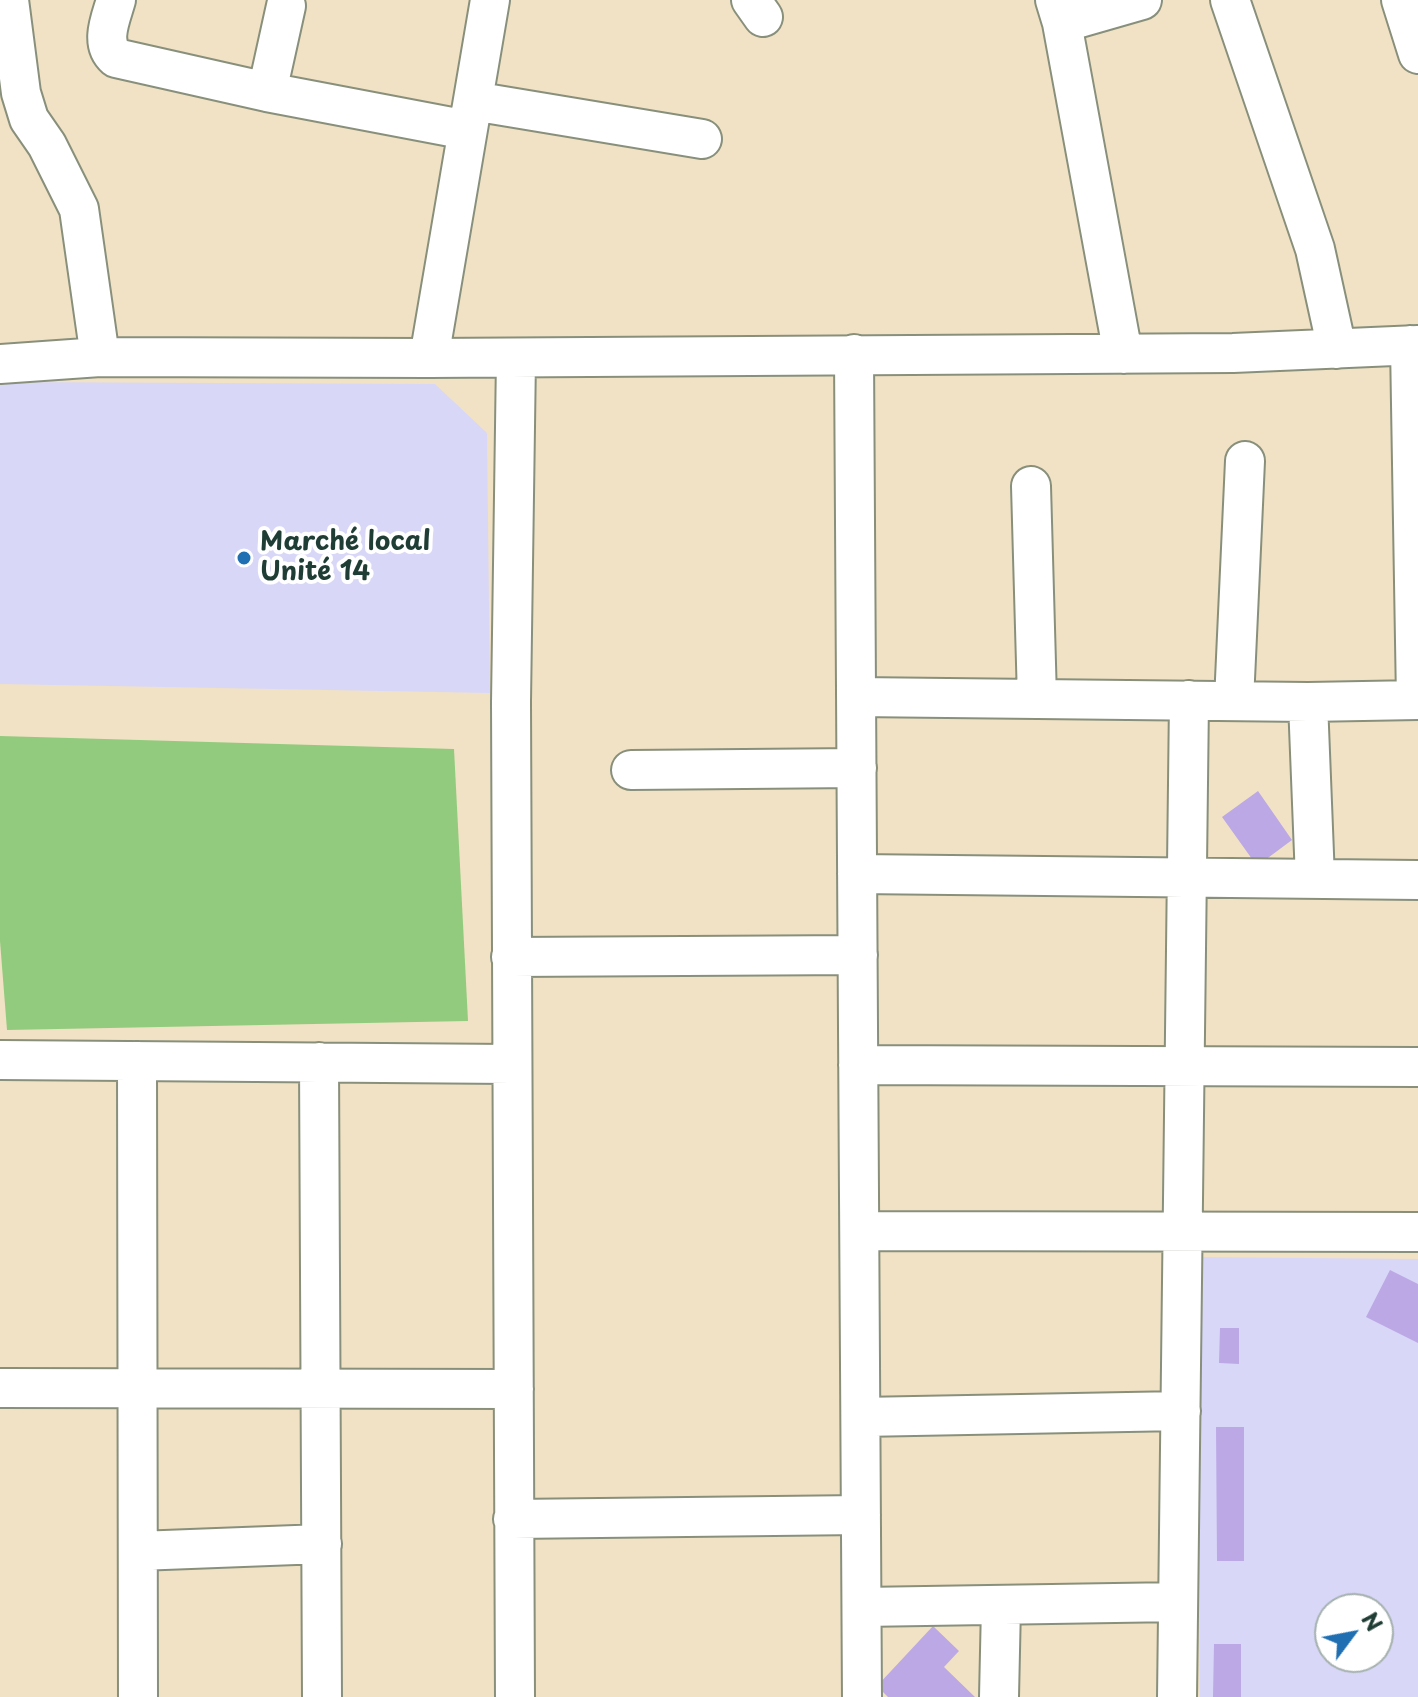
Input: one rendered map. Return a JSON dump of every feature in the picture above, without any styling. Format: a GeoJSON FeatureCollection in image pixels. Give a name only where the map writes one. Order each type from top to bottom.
{"type":"FeatureCollection","features":[{"type":"Feature","properties":{"kind":"street"},"geometry":{"type":"LineString","coordinates":[[9,0],[21,93],[29,119],[47,145],[79,209],[100,357]]}},
{"type":"Feature","properties":{"kind":"street"},"geometry":{"type":"LineString","coordinates":[[116,0],[107,41],[116,58],[267,92],[702,139]]}},
{"type":"Feature","properties":{"kind":"street"},"geometry":{"type":"LineString","coordinates":[[429,358],[490,0]]}},
{"type":"Feature","properties":{"kind":"street"},"geometry":{"type":"LineString","coordinates":[[1123,354],[1059,12],[1142,0]]}},
{"type":"Feature","properties":{"kind":"street"},"geometry":{"type":"LineString","coordinates":[[1230,0],[1315,249],[1337,349]]}},
{"type":"Feature","properties":{"kind":"street"},"geometry":{"type":"LineString","coordinates":[[1401,0],[1418,54]]}},
{"type":"Feature","properties":{"kind":"street"},"geometry":{"type":"LineString","coordinates":[[267,92],[286,6]]}},
{"type":"Feature","properties":{"kind":"street"},"geometry":{"type":"LineString","coordinates":[[0,364],[100,357],[1123,354],[1414,345],[1417,700],[1308,702],[857,697]]}},
{"type":"Feature","properties":{"kind":"street"},"geometry":{"type":"LineString","coordinates":[[854,354],[862,1697]]}},
{"type":"Feature","properties":{"kind":"street"},"geometry":{"type":"LineString","coordinates":[[515,1697],[511,702],[516,358]]}},
{"type":"Feature","properties":{"kind":"street"},"geometry":{"type":"LineString","coordinates":[[1234,701],[1245,461]]}},
{"type":"Feature","properties":{"kind":"street"},"geometry":{"type":"LineString","coordinates":[[1031,486],[1037,699]]}},
{"type":"Feature","properties":{"kind":"street"},"geometry":{"type":"LineString","coordinates":[[1177,1697],[1189,700]]}},
{"type":"Feature","properties":{"kind":"street"},"geometry":{"type":"LineString","coordinates":[[1308,702],[1315,879]]}},
{"type":"Feature","properties":{"kind":"street"},"geometry":{"type":"LineString","coordinates":[[631,770],[857,768]]}},
{"type":"Feature","properties":{"kind":"street"},"geometry":{"type":"LineString","coordinates":[[857,874],[1418,880]]}},
{"type":"Feature","properties":{"kind":"street"},"geometry":{"type":"LineString","coordinates":[[511,957],[858,955]]}},
{"type":"Feature","properties":{"kind":"street"},"geometry":{"type":"LineString","coordinates":[[0,1060],[511,1064]]}},
{"type":"Feature","properties":{"kind":"street"},"geometry":{"type":"LineString","coordinates":[[137,1061],[138,1697]]}},
{"type":"Feature","properties":{"kind":"street"},"geometry":{"type":"LineString","coordinates":[[319,1062],[322,1697]]}},
{"type":"Feature","properties":{"kind":"street"},"geometry":{"type":"LineString","coordinates":[[858,1065],[1418,1067]]}},
{"type":"Feature","properties":{"kind":"street"},"geometry":{"type":"LineString","coordinates":[[860,1231],[1418,1232]]}},
{"type":"Feature","properties":{"kind":"street"},"geometry":{"type":"LineString","coordinates":[[0,1388],[514,1389]]}},
{"type":"Feature","properties":{"kind":"street"},"geometry":{"type":"LineString","coordinates":[[861,1417],[1181,1411]]}},
{"type":"Feature","properties":{"kind":"street"},"geometry":{"type":"LineString","coordinates":[[513,1519],[861,1515]]}},
{"type":"Feature","properties":{"kind":"street"},"geometry":{"type":"LineString","coordinates":[[138,1551],[322,1544]]}},
{"type":"Feature","properties":{"kind":"street"},"geometry":{"type":"LineString","coordinates":[[862,1607],[1178,1602]]}},
{"type":"Feature","properties":{"kind":"street"},"geometry":{"type":"LineString","coordinates":[[999,1697],[1001,1606]]}},
{"type":"Feature","properties":{"kind":"shaded area","name":"Marché local Unité 14"},"geometry":{"type":"Polygon","coordinates":[[[0,382],[435,384],[487,433],[490,693],[0,684],[0,382]]]}},
{"type":"Feature","properties":{"kind":"shaded area"},"geometry":{"type":"Polygon","coordinates":[[[1196,1257],[1418,1259],[1418,1697],[1200,1697],[1196,1257]]]}},
{"type":"Feature","properties":{"kind":"green space"},"geometry":{"type":"Polygon","coordinates":[[[0,736],[454,749],[468,1021],[7,1030],[0,941],[0,736]]]}},
{"type":"Feature","properties":{"kind":"building"},"geometry":{"type":"Polygon","coordinates":[[[1258,791],[1292,840],[1257,866],[1222,817],[1258,791]]]}},
{"type":"Feature","properties":{"kind":"building"},"geometry":{"type":"Polygon","coordinates":[[[1390,1270],[1418,1284],[1418,1343],[1366,1317],[1390,1270]]]}},
{"type":"Feature","properties":{"kind":"building"},"geometry":{"type":"Polygon","coordinates":[[[1220,1328],[1239,1328],[1239,1364],[1219,1363],[1220,1328]]]}},
{"type":"Feature","properties":{"kind":"building"},"geometry":{"type":"Polygon","coordinates":[[[1216,1427],[1244,1427],[1244,1561],[1217,1561],[1216,1427]]]}},
{"type":"Feature","properties":{"kind":"building"},"geometry":{"type":"Polygon","coordinates":[[[933,1626],[959,1651],[944,1667],[975,1697],[888,1697],[877,1686],[933,1626]]]}},
{"type":"Feature","properties":{"kind":"building"},"geometry":{"type":"Polygon","coordinates":[[[1214,1644],[1241,1644],[1241,1697],[1213,1697],[1214,1644]]]}},
{"type":"Feature","properties":{"kind":"place","name":"Marché local Unité 14"},"geometry":{"type":"Point","coordinates":[244,558]}}]}
